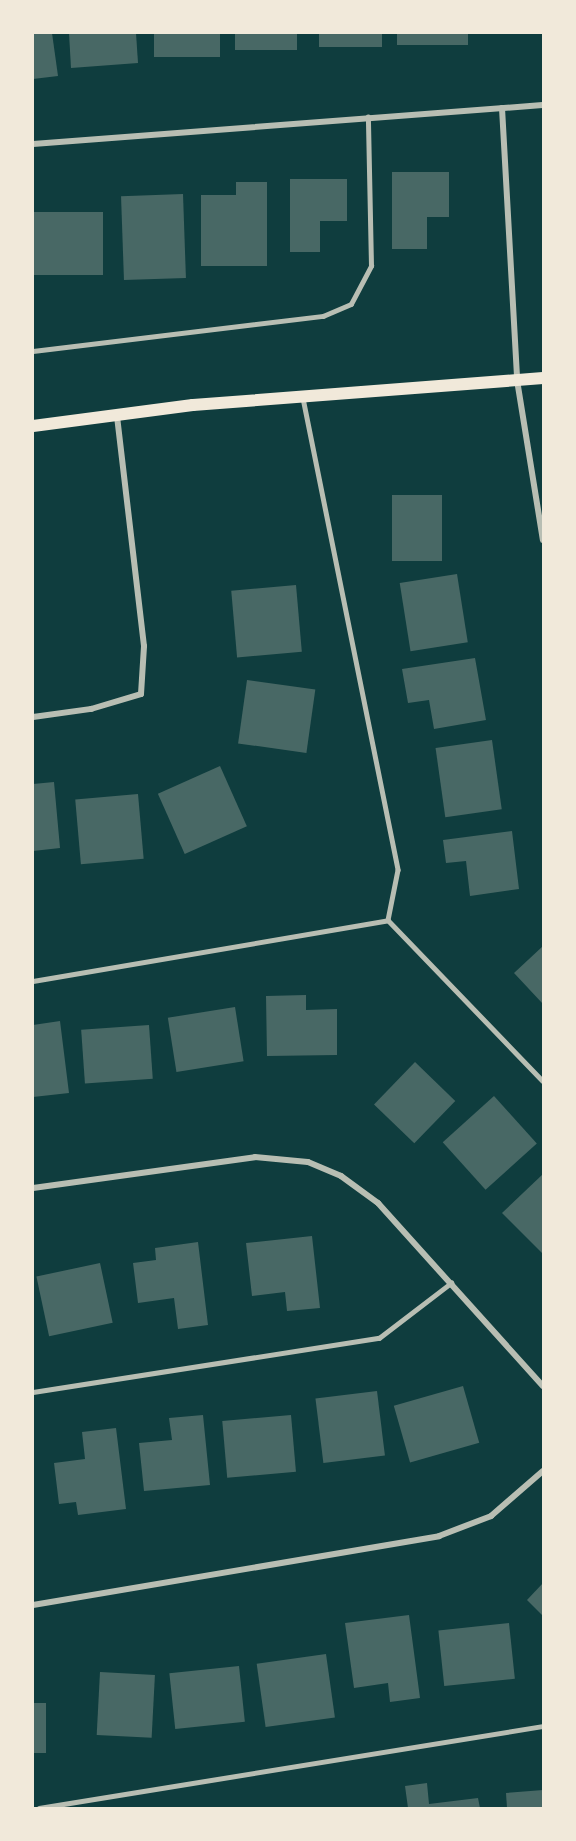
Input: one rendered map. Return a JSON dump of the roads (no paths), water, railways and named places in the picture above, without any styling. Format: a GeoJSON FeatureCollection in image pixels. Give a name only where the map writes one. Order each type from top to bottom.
{"type":"FeatureCollection","features":[{"type":"Feature","properties":{"kind":"main road"},"geometry":{"type":"LineString","coordinates":[[33,426],[302,396],[543,378]]}},
{"type":"Feature","properties":{"kind":"street"},"geometry":{"type":"LineString","coordinates":[[33,144],[543,105]]}},
{"type":"Feature","properties":{"kind":"street"},"geometry":{"type":"LineString","coordinates":[[501,108],[517,380],[543,540]]}},
{"type":"Feature","properties":{"kind":"street"},"geometry":{"type":"LineString","coordinates":[[33,717],[91,709],[141,694],[144,646],[117,415]]}},
{"type":"Feature","properties":{"kind":"street"},"geometry":{"type":"LineString","coordinates":[[33,1188],[255,1157],[308,1162],[341,1176],[378,1203],[543,1386]]}},
{"type":"Feature","properties":{"kind":"street"},"geometry":{"type":"LineString","coordinates":[[33,1605],[440,1536],[491,1516],[543,1471]]}},
{"type":"Feature","properties":{"kind":"lane"},"geometry":{"type":"LineString","coordinates":[[33,351],[323,316],[351,304],[371,266],[368,117]]}},
{"type":"Feature","properties":{"kind":"lane"},"geometry":{"type":"LineString","coordinates":[[302,396],[398,870],[388,920]]}},
{"type":"Feature","properties":{"kind":"lane"},"geometry":{"type":"LineString","coordinates":[[33,981],[388,920]]}},
{"type":"Feature","properties":{"kind":"lane"},"geometry":{"type":"LineString","coordinates":[[388,920],[543,1082]]}},
{"type":"Feature","properties":{"kind":"lane"},"geometry":{"type":"LineString","coordinates":[[33,1392],[379,1338],[451,1283]]}},
{"type":"Feature","properties":{"kind":"lane"},"geometry":{"type":"LineString","coordinates":[[39,1808],[543,1726]]}}]}
